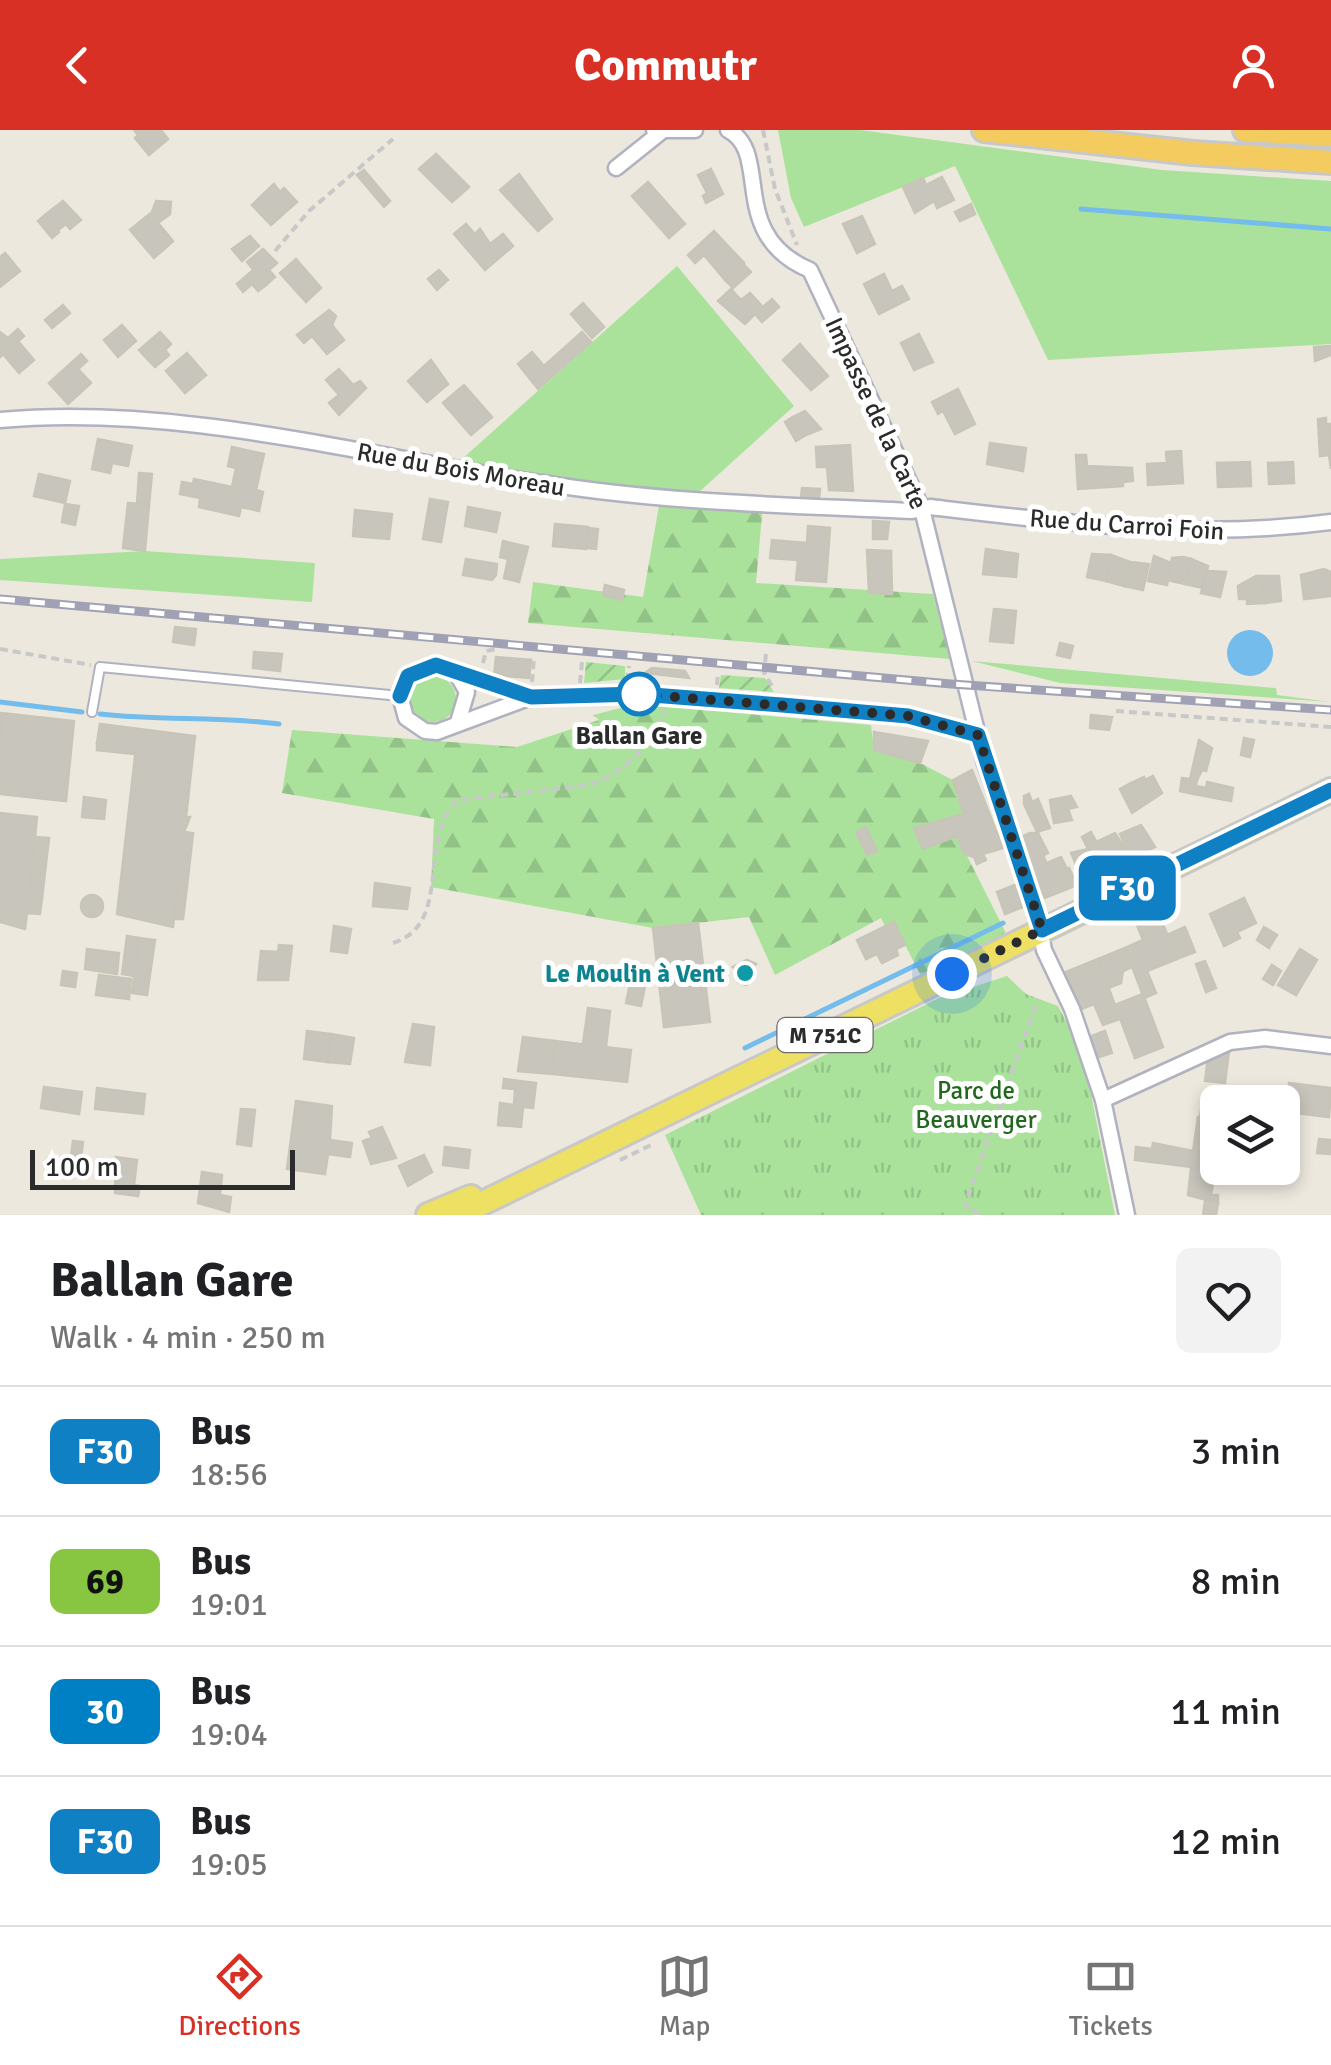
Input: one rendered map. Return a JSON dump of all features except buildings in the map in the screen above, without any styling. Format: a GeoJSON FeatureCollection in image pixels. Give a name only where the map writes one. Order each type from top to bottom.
{"type":"FeatureCollection","features":[{"type":"Feature","properties":{"kind":"highway"},"geometry":{"type":"LineString","coordinates":[[984,130],[1192,153],[1331,162]]}},
{"type":"Feature","properties":{"kind":"highway"},"geometry":{"type":"LineString","coordinates":[[1245,130],[1331,136]]}},
{"type":"Feature","properties":{"kind":"main road","name":"M 751C"},"geometry":{"type":"LineString","coordinates":[[458,1215],[1331,790]]}},
{"type":"Feature","properties":{"kind":"main road","name":"M 751C"},"geometry":{"type":"LineString","coordinates":[[428,1215],[608,1139]]}},
{"type":"Feature","properties":{"kind":"street"},"geometry":{"type":"LineString","coordinates":[[616,168],[657,131],[696,130]]}},
{"type":"Feature","properties":{"kind":"street","name":"Impasse de la Carte"},"geometry":{"type":"LineString","coordinates":[[728,130],[740,138],[747,154],[762,232],[776,248],[810,270],[922,508],[978,735],[1042,930],[1044,950],[1072,1010],[1102,1100],[1127,1215]]}},
{"type":"Feature","properties":{"kind":"street","name":"Rue du Bois Moreau"},"geometry":{"type":"LineString","coordinates":[[0,420],[72,417],[178,424],[646,499],[922,508]]}},
{"type":"Feature","properties":{"kind":"street","name":"Rue du Carroi Foin"},"geometry":{"type":"LineString","coordinates":[[922,508],[1152,530],[1237,532],[1331,522]]}},
{"type":"Feature","properties":{"kind":"street"},"geometry":{"type":"LineString","coordinates":[[531,697],[448,729],[425,731],[406,718],[400,696],[408,676],[426,666],[531,697],[670,697],[908,716],[978,735]]}},
{"type":"Feature","properties":{"kind":"street"},"geometry":{"type":"LineString","coordinates":[[456,673],[467,692],[458,722]]}},
{"type":"Feature","properties":{"kind":"street"},"geometry":{"type":"LineString","coordinates":[[1102,1100],[1230,1042],[1265,1038],[1331,1046]]}},
{"type":"Feature","properties":{"kind":"lane"},"geometry":{"type":"LineString","coordinates":[[92,712],[100,667],[400,696]]}},
{"type":"Feature","properties":{"kind":"path"},"geometry":{"type":"LineString","coordinates":[[763,130],[775,190],[810,270]]}},
{"type":"Feature","properties":{"kind":"path"},"geometry":{"type":"LineString","coordinates":[[276,251],[309,210],[393,139]]}},
{"type":"Feature","properties":{"kind":"path"},"geometry":{"type":"LineString","coordinates":[[0,649],[100,667]]}},
{"type":"Feature","properties":{"kind":"path"},"geometry":{"type":"LineString","coordinates":[[476,682],[486,651],[497,649]]}},
{"type":"Feature","properties":{"kind":"path"},"geometry":{"type":"LineString","coordinates":[[766,654],[768,678]]}},
{"type":"Feature","properties":{"kind":"path"},"geometry":{"type":"LineString","coordinates":[[531,697],[534,658]]}},
{"type":"Feature","properties":{"kind":"path"},"geometry":{"type":"LineString","coordinates":[[580,686],[582,662]]}},
{"type":"Feature","properties":{"kind":"path"},"geometry":{"type":"LineString","coordinates":[[628,677],[629,666]]}},
{"type":"Feature","properties":{"kind":"path"},"geometry":{"type":"LineString","coordinates":[[717,686],[718,674]]}},
{"type":"Feature","properties":{"kind":"path"},"geometry":{"type":"LineString","coordinates":[[394,943],[410,937],[423,922],[438,827],[451,807],[475,796],[590,784],[608,778],[645,749],[670,697]]}},
{"type":"Feature","properties":{"kind":"path"},"geometry":{"type":"LineString","coordinates":[[1116,711],[1331,727]]}},
{"type":"Feature","properties":{"kind":"path"},"geometry":{"type":"LineString","coordinates":[[980,1215],[965,1206],[1038,999]]}},
{"type":"Feature","properties":{"kind":"green space"},"geometry":{"type":"Polygon","coordinates":[[[778,130],[860,130],[1162,170],[1331,181],[1331,344],[1048,360],[955,166],[804,227],[791,198],[778,130]]]}},
{"type":"Feature","properties":{"kind":"green space"},"geometry":{"type":"Polygon","coordinates":[[[677,266],[794,406],[688,502],[452,468],[677,266]]]}},
{"type":"Feature","properties":{"kind":"green space"},"geometry":{"type":"Polygon","coordinates":[[[660,500],[763,504],[756,583],[933,594],[950,659],[528,623],[533,582],[643,597],[660,500]]]}},
{"type":"Feature","properties":{"kind":"green space"},"geometry":{"type":"Polygon","coordinates":[[[145,551],[315,563],[312,602],[0,580],[0,559],[145,551]]]}},
{"type":"Feature","properties":{"kind":"green space"},"geometry":{"type":"Polygon","coordinates":[[[972,661],[1276,688],[1277,695],[1331,702],[1060,683],[972,661]]]}},
{"type":"Feature","properties":{"kind":"green space"},"geometry":{"type":"Polygon","coordinates":[[[586,662],[625,666],[625,679],[584,683],[586,662]]]}},
{"type":"Feature","properties":{"kind":"green space"},"geometry":{"type":"Polygon","coordinates":[[[721,675],[765,678],[774,692],[719,688],[721,675]]]}},
{"type":"Feature","properties":{"kind":"green space"},"geometry":{"type":"Polygon","coordinates":[[[433,676],[449,683],[456,699],[449,715],[433,722],[417,715],[410,699],[417,683],[433,676]]]}},
{"type":"Feature","properties":{"kind":"green space"},"geometry":{"type":"Polygon","coordinates":[[[636,704],[871,725],[874,750],[920,763],[953,780],[964,814],[914,829],[923,849],[957,836],[1011,943],[926,986],[894,923],[885,926],[881,918],[775,975],[749,917],[653,928],[431,887],[434,819],[282,793],[292,730],[517,747],[599,720],[593,715],[636,704]]]}},
{"type":"Feature","properties":{"kind":"green space","name":"Parc de Beauverger"},"geometry":{"type":"Polygon","coordinates":[[[1007,976],[1026,994],[1058,1006],[1083,1054],[1115,1215],[701,1215],[665,1135],[939,998],[1007,976]]]}},
{"type":"Feature","properties":{"kind":"water"},"geometry":{"type":"Polygon","coordinates":[[[1250,630],[1267,636],[1273,653],[1267,670],[1250,676],[1233,670],[1227,653],[1233,636],[1250,630]]]}},
{"type":"Feature","properties":{"kind":"waterway"},"geometry":{"type":"LineString","coordinates":[[1081,209],[1331,229]]}},
{"type":"Feature","properties":{"kind":"waterway"},"geometry":{"type":"LineString","coordinates":[[0,702],[82,712]]}},
{"type":"Feature","properties":{"kind":"waterway"},"geometry":{"type":"LineString","coordinates":[[100,714],[279,724]]}},
{"type":"Feature","properties":{"kind":"waterway"},"geometry":{"type":"LineString","coordinates":[[745,1048],[1003,923]]}},
{"type":"Feature","properties":{"kind":"railway"},"geometry":{"type":"LineString","coordinates":[[0,599],[951,684],[1331,710]]}},
{"type":"Feature","properties":{"kind":"bus line","name":"F30"},"geometry":{"type":"LineString","coordinates":[[400,696],[408,676],[436,665],[476,682],[531,697],[582,699],[639,694],[782,705],[908,716],[978,735],[992,788],[1042,930],[1331,790]]}},
{"type":"Feature","properties":{"kind":"place","name":"Ballan Gare"},"geometry":{"type":"Point","coordinates":[639,694]}},
{"type":"Feature","properties":{"kind":"place","name":"Le Moulin à Vent"},"geometry":{"type":"Point","coordinates":[745,973]}},
{"type":"Feature","properties":{"kind":"route"},"geometry":{"type":"LineString","coordinates":[[639,694],[908,716],[978,735],[992,788],[1042,930],[952,974]]}}]}
